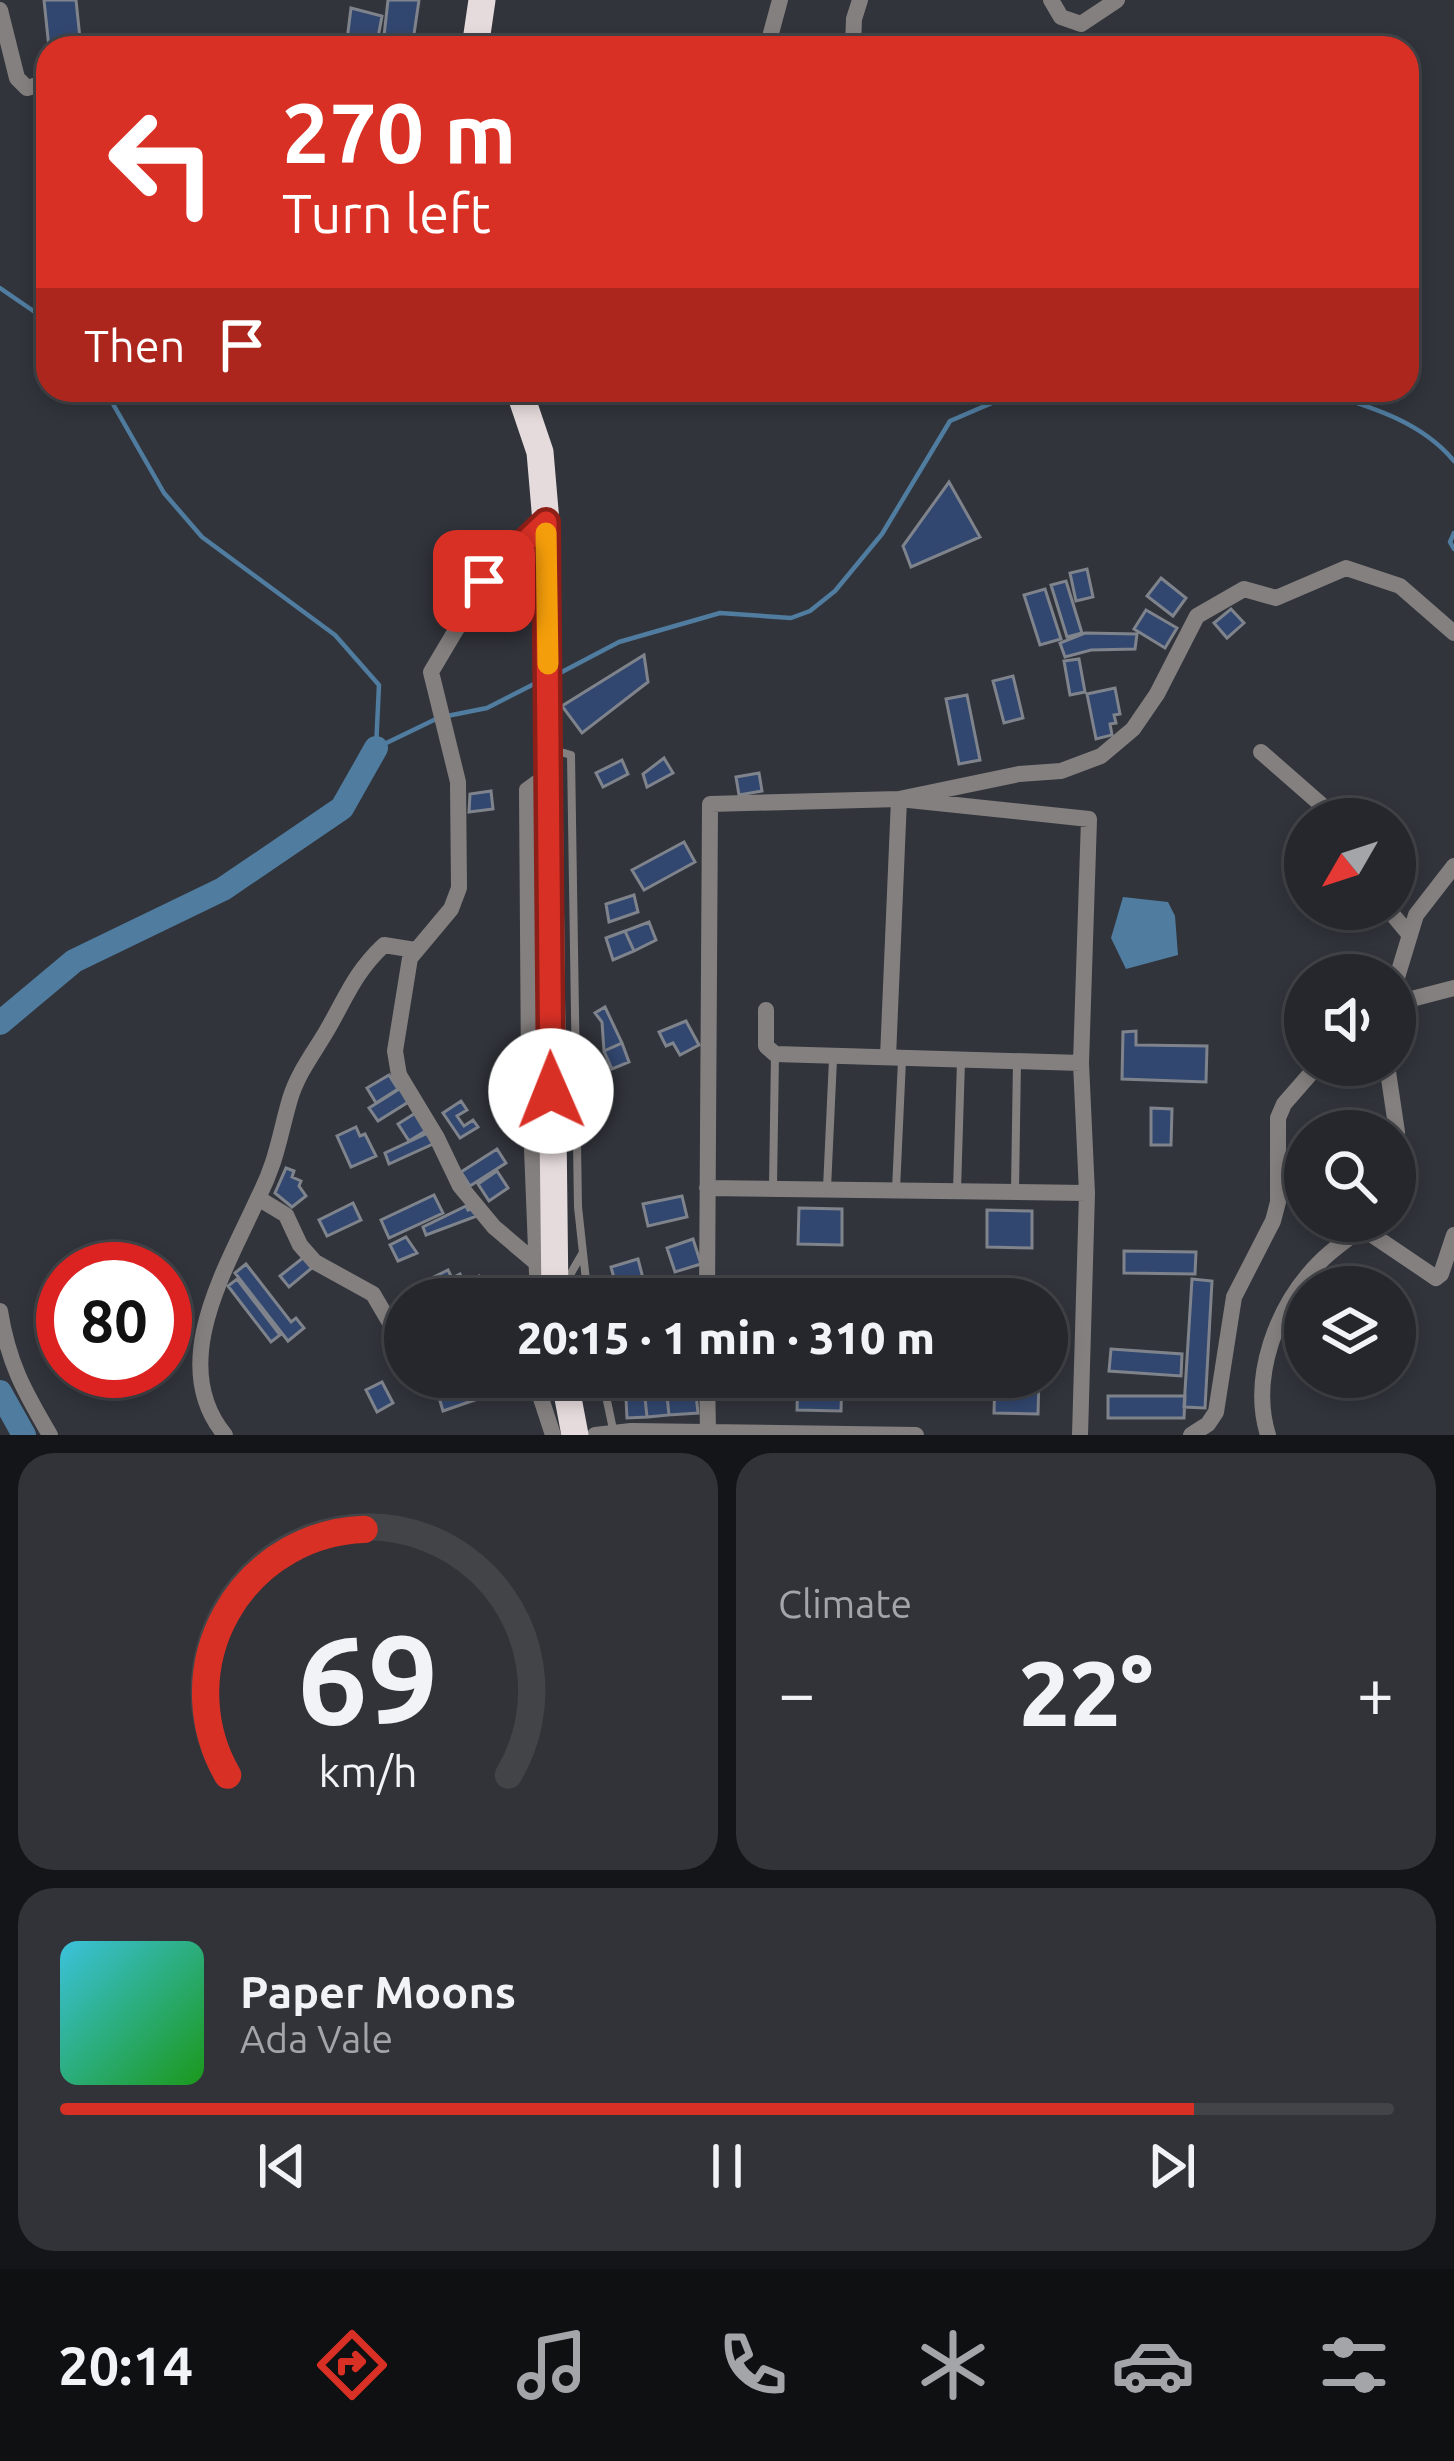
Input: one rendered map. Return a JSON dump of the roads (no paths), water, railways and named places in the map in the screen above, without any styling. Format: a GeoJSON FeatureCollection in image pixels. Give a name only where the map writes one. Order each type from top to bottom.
{"type":"FeatureCollection","features":[{"type":"Feature","properties":{"kind":"highway"},"geometry":{"type":"LineString","coordinates":[[477,36],[482,0]]}},
{"type":"Feature","properties":{"kind":"highway"},"geometry":{"type":"LineString","coordinates":[[523,402],[540,452],[546,522],[549,761],[561,803],[563,1016],[552,1080],[544,1264],[548,1278]]}},
{"type":"Feature","properties":{"kind":"highway"},"geometry":{"type":"LineString","coordinates":[[568,1398],[575,1435]]}},
{"type":"Feature","properties":{"kind":"street"},"geometry":{"type":"LineString","coordinates":[[770,36],[780,0]]}},
{"type":"Feature","properties":{"kind":"street"},"geometry":{"type":"LineString","coordinates":[[853,36],[860,0]]}},
{"type":"Feature","properties":{"kind":"street"},"geometry":{"type":"LineString","coordinates":[[1051,0],[1061,17],[1081,24],[1117,0]]}},
{"type":"Feature","properties":{"kind":"street"},"geometry":{"type":"LineString","coordinates":[[0,10],[17,78],[28,88],[36,86]]}},
{"type":"Feature","properties":{"kind":"street"},"geometry":{"type":"LineString","coordinates":[[542,1278],[544,1264],[494,1227],[460,1186],[399,1075],[395,1051],[410,958],[451,909],[459,888],[458,782],[431,673],[484,581],[546,522]]}},
{"type":"Feature","properties":{"kind":"street"},"geometry":{"type":"LineString","coordinates":[[899,799],[1019,774],[1061,771],[1101,756],[1133,729],[1197,616],[1244,589],[1276,598],[1346,568],[1400,586],[1454,633]]}},
{"type":"Feature","properties":{"kind":"street"},"geometry":{"type":"LineString","coordinates":[[1262,752],[1314,798]]}},
{"type":"Feature","properties":{"kind":"street"},"geometry":{"type":"LineString","coordinates":[[549,761],[527,790],[552,1080]]}},
{"type":"Feature","properties":{"kind":"street"},"geometry":{"type":"LineString","coordinates":[[895,1058],[899,799]]}},
{"type":"Feature","properties":{"kind":"street"},"geometry":{"type":"LineString","coordinates":[[707,1278],[710,804],[899,799],[1089,819],[1081,1063],[1087,1192],[1080,1435]]}},
{"type":"Feature","properties":{"kind":"street"},"geometry":{"type":"LineString","coordinates":[[1404,954],[1408,933],[1454,866]]}},
{"type":"Feature","properties":{"kind":"street"},"geometry":{"type":"LineString","coordinates":[[225,1435],[204,1396],[202,1339],[217,1286],[275,1165],[290,1100],[305,1062],[349,984],[384,946],[415,950]]}},
{"type":"Feature","properties":{"kind":"street"},"geometry":{"type":"LineString","coordinates":[[1416,996],[1454,988]]}},
{"type":"Feature","properties":{"kind":"street"},"geometry":{"type":"LineString","coordinates":[[766,1010],[766,1046],[775,1054],[1081,1063]]}},
{"type":"Feature","properties":{"kind":"street"},"geometry":{"type":"LineString","coordinates":[[1191,1435],[1216,1412],[1234,1297],[1273,1221],[1280,1182],[1275,1144],[1278,1118],[1300,1086]]}},
{"type":"Feature","properties":{"kind":"street"},"geometry":{"type":"LineString","coordinates":[[707,1188],[1087,1192]]}},
{"type":"Feature","properties":{"kind":"street"},"geometry":{"type":"LineString","coordinates":[[258,1198],[286,1215],[314,1262],[373,1294],[384,1313]]}},
{"type":"Feature","properties":{"kind":"street"},"geometry":{"type":"LineString","coordinates":[[1388,1242],[1436,1278],[1454,1234]]}},
{"type":"Feature","properties":{"kind":"street"},"geometry":{"type":"LineString","coordinates":[[1268,1435],[1262,1397],[1265,1367],[1285,1309],[1315,1266],[1344,1242]]}},
{"type":"Feature","properties":{"kind":"street"},"geometry":{"type":"LineString","coordinates":[[0,1311],[16,1376],[50,1435]]}},
{"type":"Feature","properties":{"kind":"street"},"geometry":{"type":"LineString","coordinates":[[541,1398],[554,1435]]}},
{"type":"Feature","properties":{"kind":"street"},"geometry":{"type":"LineString","coordinates":[[548,1398],[554,1435]]}},
{"type":"Feature","properties":{"kind":"street"},"geometry":{"type":"LineString","coordinates":[[707,1398],[707,1432]]}},
{"type":"Feature","properties":{"kind":"street"},"geometry":{"type":"LineString","coordinates":[[608,1434],[916,1435]]}},
{"type":"Feature","properties":{"kind":"lane"},"geometry":{"type":"LineString","coordinates":[[773,1189],[775,1054]]}},
{"type":"Feature","properties":{"kind":"lane"},"geometry":{"type":"LineString","coordinates":[[827,1190],[833,1056]]}},
{"type":"Feature","properties":{"kind":"lane"},"geometry":{"type":"LineString","coordinates":[[895,1058],[896,1190]]}},
{"type":"Feature","properties":{"kind":"lane"},"geometry":{"type":"LineString","coordinates":[[957,1191],[961,1060]]}},
{"type":"Feature","properties":{"kind":"lane"},"geometry":{"type":"LineString","coordinates":[[1015,1192],[1017,1061]]}},
{"type":"Feature","properties":{"kind":"lane"},"geometry":{"type":"LineString","coordinates":[[553,1138],[586,1278]]}},
{"type":"Feature","properties":{"kind":"lane"},"geometry":{"type":"LineString","coordinates":[[568,1278],[583,1252]]}},
{"type":"Feature","properties":{"kind":"lane"},"geometry":{"type":"LineString","coordinates":[[604,1398],[608,1434]]}},
{"type":"Feature","properties":{"kind":"water"},"geometry":{"type":"Polygon","coordinates":[[[1123,897],[1168,902],[1175,916],[1178,955],[1126,969],[1111,938],[1123,897]]]}},
{"type":"Feature","properties":{"kind":"waterway"},"geometry":{"type":"LineString","coordinates":[[0,288],[36,313]]}},
{"type":"Feature","properties":{"kind":"waterway"},"geometry":{"type":"LineString","coordinates":[[112,402],[164,493],[202,537],[335,635],[379,685],[376,748]]}},
{"type":"Feature","properties":{"kind":"waterway"},"geometry":{"type":"LineString","coordinates":[[558,674],[619,642],[720,613],[791,618],[810,611],[835,591],[882,534],[950,421],[994,402]]}},
{"type":"Feature","properties":{"kind":"waterway"},"geometry":{"type":"LineString","coordinates":[[1352,402],[1409,425],[1454,461]]}},
{"type":"Feature","properties":{"kind":"waterway"},"geometry":{"type":"LineString","coordinates":[[1454,533],[1450,542],[1454,549]]}},
{"type":"Feature","properties":{"kind":"waterway"},"geometry":{"type":"LineString","coordinates":[[447,716],[487,708],[536,683]]}},
{"type":"Feature","properties":{"kind":"waterway"},"geometry":{"type":"LineString","coordinates":[[376,748],[436,719]]}},
{"type":"Feature","properties":{"kind":"waterway"},"geometry":{"type":"LineString","coordinates":[[0,1023],[74,961],[223,889],[342,808],[376,748]]}},
{"type":"Feature","properties":{"kind":"waterway"},"geometry":{"type":"LineString","coordinates":[[0,1392],[24,1435]]}}]}
